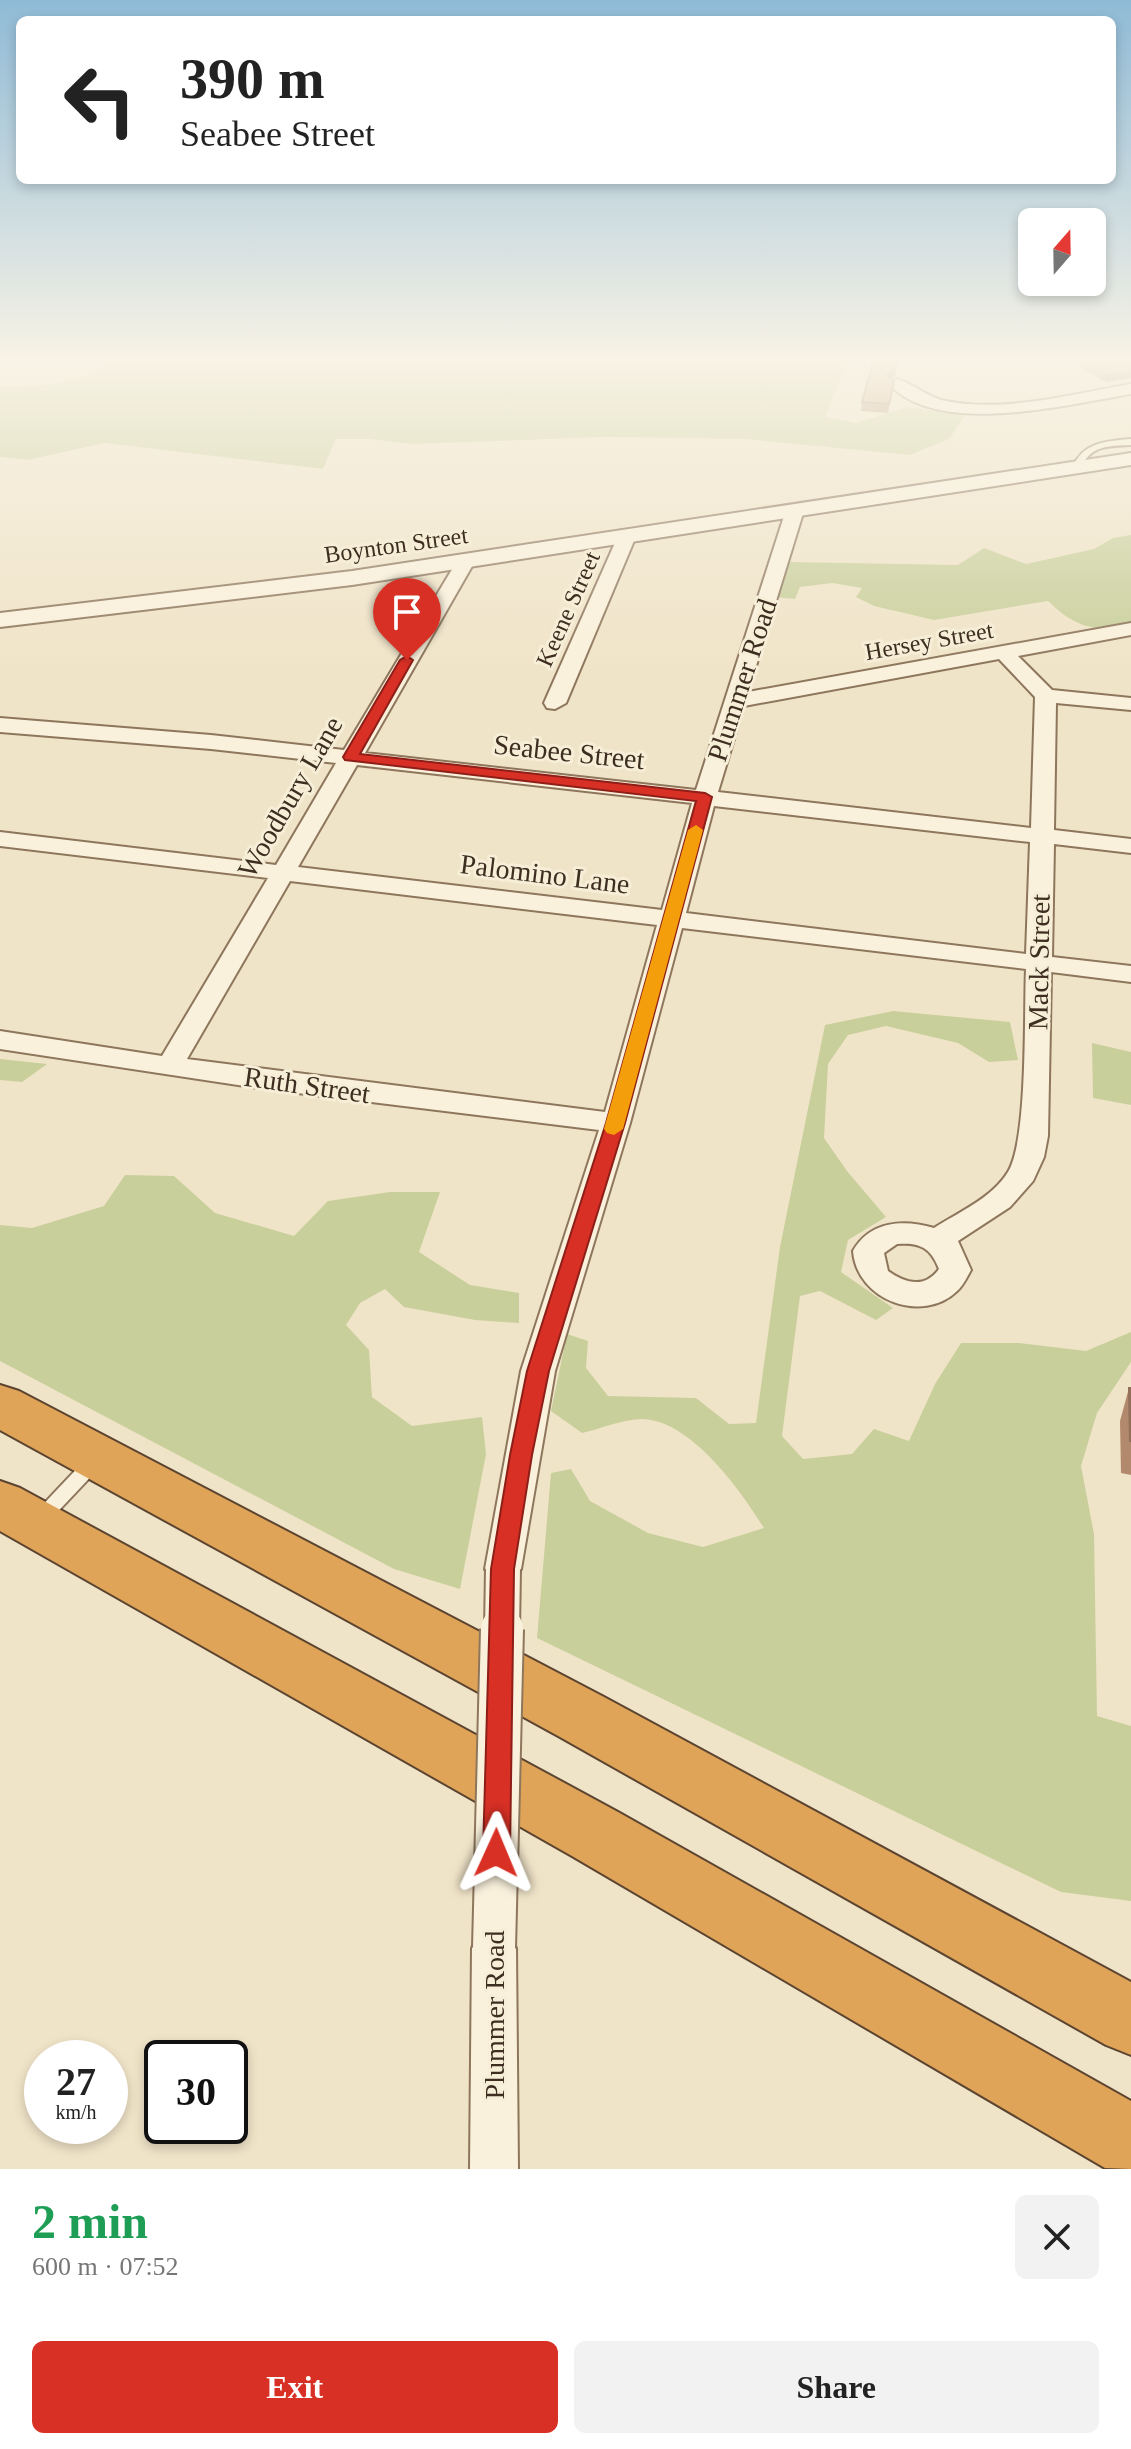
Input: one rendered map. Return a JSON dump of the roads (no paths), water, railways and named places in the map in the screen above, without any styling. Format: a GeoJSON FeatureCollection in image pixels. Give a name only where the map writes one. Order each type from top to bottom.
{"type":"FeatureCollection","features":[{"type":"Feature","properties":{"kind":"highway"},"geometry":{"type":"LineString","coordinates":[[0,1405],[582,1717],[1131,2020]]}},
{"type":"Feature","properties":{"kind":"highway"},"geometry":{"type":"LineString","coordinates":[[18,1514],[595,1834],[1131,2142]]}},
{"type":"Feature","properties":{"kind":"street","name":"Boynton Street"},"geometry":{"type":"LineString","coordinates":[[0,620],[288,587],[1103,463]]}},
{"type":"Feature","properties":{"kind":"street","name":"Plummer Road"},"geometry":{"type":"LineString","coordinates":[[494,2169],[494,1948],[503,1569],[538,1371],[616,1123],[705,797],[795,510]]}},
{"type":"Feature","properties":{"kind":"street","name":"Keene Street"},"geometry":{"type":"LineString","coordinates":[[555,703],[627,536]]}},
{"type":"Feature","properties":{"kind":"street","name":"Woodbury Lane"},"geometry":{"type":"LineString","coordinates":[[170,1065],[466,561]]}},
{"type":"Feature","properties":{"kind":"street","name":"Hersey Street"},"geometry":{"type":"LineString","coordinates":[[735,701],[1131,629]]}},
{"type":"Feature","properties":{"kind":"street"},"geometry":{"type":"LineString","coordinates":[[1005,654],[1046,696],[1131,704]]}},
{"type":"Feature","properties":{"kind":"street","name":"Mack Street"},"geometry":{"type":"LineString","coordinates":[[937,1240],[1013,1189],[1025,1174],[1032,1156],[1046,696]]}},
{"type":"Feature","properties":{"kind":"street","name":"Seabee Street"},"geometry":{"type":"LineString","coordinates":[[0,725],[211,742],[1131,846]]}},
{"type":"Feature","properties":{"kind":"street","name":"Palomino Lane"},"geometry":{"type":"LineString","coordinates":[[0,839],[1131,974]]}},
{"type":"Feature","properties":{"kind":"street","name":"Ruth Street"},"geometry":{"type":"LineString","coordinates":[[0,1040],[616,1123]]}},
{"type":"Feature","properties":{"kind":"lane"},"geometry":{"type":"LineString","coordinates":[[1077,467],[1079,463]]}},
{"type":"Feature","properties":{"kind":"lane"},"geometry":{"type":"LineString","coordinates":[[18,1514],[99,1458]]}}]}
